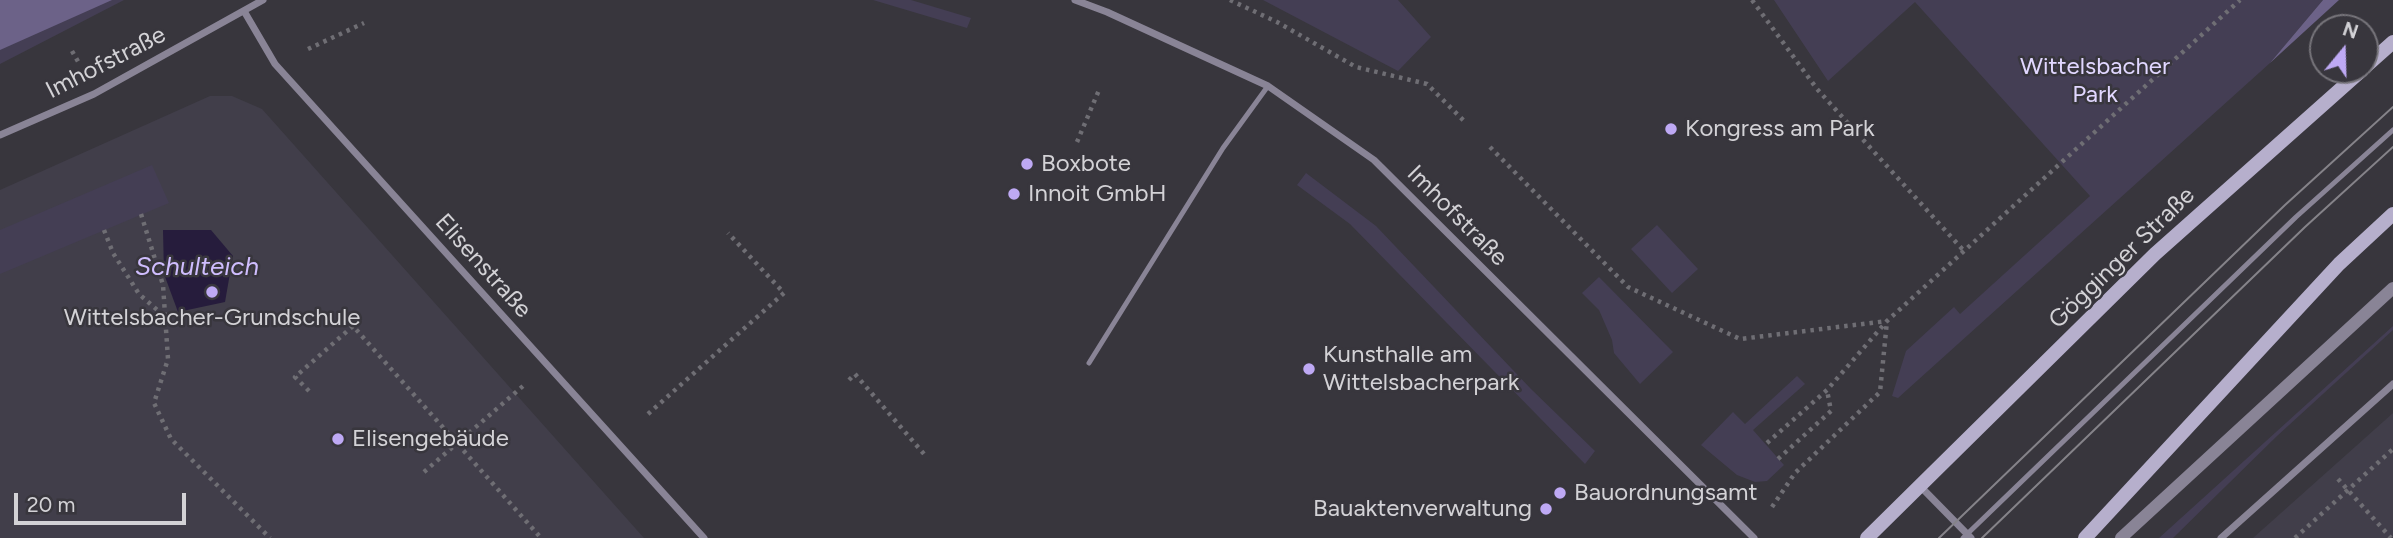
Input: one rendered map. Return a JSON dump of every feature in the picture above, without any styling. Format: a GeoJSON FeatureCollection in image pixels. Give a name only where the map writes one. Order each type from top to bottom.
{"type":"FeatureCollection","features":[{"type":"Feature","properties":{"kind":"main road","name":"Gögginger Straße"},"geometry":{"type":"LineString","coordinates":[[2379,55],[2393,42]]}},
{"type":"Feature","properties":{"kind":"main road","name":"Gögginger Straße"},"geometry":{"type":"LineString","coordinates":[[1867,538],[2155,254],[2346,84]]}},
{"type":"Feature","properties":{"kind":"main road"},"geometry":{"type":"LineString","coordinates":[[2085,538],[2339,264],[2393,214]]}},
{"type":"Feature","properties":{"kind":"street","name":"Imhofstraße"},"geometry":{"type":"LineString","coordinates":[[0,135],[94,94],[263,0]]}},
{"type":"Feature","properties":{"kind":"street","name":"Imhofstraße"},"geometry":{"type":"LineString","coordinates":[[1075,0],[1268,86],[1374,160],[1754,538]]}},
{"type":"Feature","properties":{"kind":"street","name":"Elisenstraße"},"geometry":{"type":"LineString","coordinates":[[244,11],[275,64],[704,538]]}},
{"type":"Feature","properties":{"kind":"street"},"geometry":{"type":"LineString","coordinates":[[2121,538],[2393,288]]}},
{"type":"Feature","properties":{"kind":"street"},"geometry":{"type":"LineString","coordinates":[[2221,538],[2393,384]]}},
{"type":"Feature","properties":{"kind":"street"},"geometry":{"type":"LineString","coordinates":[[1920,486],[1967,537]]}},
{"type":"Feature","properties":{"kind":"lane"},"geometry":{"type":"LineString","coordinates":[[1089,363],[1223,148],[1268,86]]}},
{"type":"Feature","properties":{"kind":"lane"},"geometry":{"type":"LineString","coordinates":[[1967,537],[2297,217],[2393,130]]}},
{"type":"Feature","properties":{"kind":"path"},"geometry":{"type":"LineString","coordinates":[[1230,0],[1277,22],[1356,67],[1427,83],[1466,123]]}},
{"type":"Feature","properties":{"kind":"path"},"geometry":{"type":"LineString","coordinates":[[1752,0],[1817,89],[1964,251]]}},
{"type":"Feature","properties":{"kind":"path"},"geometry":{"type":"LineString","coordinates":[[1767,443],[1826,390],[1887,321],[2240,0]]}},
{"type":"Feature","properties":{"kind":"path"},"geometry":{"type":"LineString","coordinates":[[1077,142],[1099,90]]}},
{"type":"Feature","properties":{"kind":"path"},"geometry":{"type":"LineString","coordinates":[[1490,148],[1628,287],[1740,339],[1887,321]]}},
{"type":"Feature","properties":{"kind":"path"},"geometry":{"type":"LineString","coordinates":[[141,214],[163,285],[168,359],[154,403],[171,439],[270,538]]}},
{"type":"Feature","properties":{"kind":"path"},"geometry":{"type":"LineString","coordinates":[[104,230],[113,253],[139,294],[164,316]]}},
{"type":"Feature","properties":{"kind":"path"},"geometry":{"type":"LineString","coordinates":[[649,414],[783,293],[728,233]]}},
{"type":"Feature","properties":{"kind":"path"},"geometry":{"type":"LineString","coordinates":[[1795,473],[1880,392],[1887,321]]}},
{"type":"Feature","properties":{"kind":"path"},"geometry":{"type":"LineString","coordinates":[[309,391],[295,377],[353,326],[541,538]]}},
{"type":"Feature","properties":{"kind":"path"},"geometry":{"type":"LineString","coordinates":[[849,380],[855,374],[924,454]]}},
{"type":"Feature","properties":{"kind":"path"},"geometry":{"type":"LineString","coordinates":[[1778,459],[1831,411],[1826,390]]}},
{"type":"Feature","properties":{"kind":"path"},"geometry":{"type":"LineString","coordinates":[[424,472],[516,393]]}},
{"type":"Feature","properties":{"kind":"path"},"geometry":{"type":"LineString","coordinates":[[2295,538],[2393,449]]}},
{"type":"Feature","properties":{"kind":"path"},"geometry":{"type":"LineString","coordinates":[[2315,453],[2392,538]]}},
{"type":"Feature","properties":{"kind":"shaded area"},"geometry":{"type":"Polygon","coordinates":[[[0,0],[112,0],[0,50],[0,0]]]}},
{"type":"Feature","properties":{"kind":"shaded area"},"geometry":{"type":"Polygon","coordinates":[[[2323,0],[2339,0],[2324,14],[2311,14],[2323,0]]]}},
{"type":"Feature","properties":{"kind":"shaded area"},"geometry":{"type":"Polygon","coordinates":[[[2309,17],[2309,27],[2270,63],[2309,17]]]}},
{"type":"Feature","properties":{"kind":"shaded area","name":"Wittelsbacher-Grundschule"},"geometry":{"type":"Polygon","coordinates":[[[210,96],[232,96],[262,109],[644,538],[0,538],[0,190],[210,96]]]}},
{"type":"Feature","properties":{"kind":"shaded area"},"geometry":{"type":"Polygon","coordinates":[[[2393,413],[2393,538],[2253,538],[2393,413]]]}},
{"type":"Feature","properties":{"kind":"green space"},"geometry":{"type":"Polygon","coordinates":[[[0,0],[124,0],[0,64],[0,0]]]}},
{"type":"Feature","properties":{"kind":"green space"},"geometry":{"type":"Polygon","coordinates":[[[873,0],[911,0],[971,18],[967,28],[873,0]]]}},
{"type":"Feature","properties":{"kind":"green space"},"geometry":{"type":"Polygon","coordinates":[[[1263,0],[1398,0],[1431,37],[1398,71],[1263,0]]]}},
{"type":"Feature","properties":{"kind":"green space","name":"Wittelsbacher Park"},"geometry":{"type":"Polygon","coordinates":[[[1774,0],[2323,0],[2270,63],[1898,398],[1892,396],[1906,351],[1954,307],[1960,314],[2090,196],[1915,2],[1828,81],[1774,0]]]}},
{"type":"Feature","properties":{"kind":"green space"},"geometry":{"type":"Polygon","coordinates":[[[152,165],[169,203],[0,274],[0,230],[152,165]]]}},
{"type":"Feature","properties":{"kind":"green space"},"geometry":{"type":"Polygon","coordinates":[[[1306,173],[1376,226],[1531,389],[1595,451],[1585,464],[1350,224],[1297,185],[1306,173]]]}},
{"type":"Feature","properties":{"kind":"green space"},"geometry":{"type":"Polygon","coordinates":[[[1657,225],[1698,269],[1672,293],[1631,249],[1657,225]]]}},
{"type":"Feature","properties":{"kind":"green space"},"geometry":{"type":"Polygon","coordinates":[[[1599,277],[1673,352],[1640,384],[1614,353],[1612,340],[1599,310],[1582,293],[1599,277]]]}},
{"type":"Feature","properties":{"kind":"green space"},"geometry":{"type":"Polygon","coordinates":[[[2393,326],[2393,330],[2277,436],[2173,538],[2159,538],[2393,326]]]}},
{"type":"Feature","properties":{"kind":"green space"},"geometry":{"type":"Polygon","coordinates":[[[1797,376],[1805,384],[1753,430],[1784,465],[1767,481],[1755,482],[1737,475],[1701,445],[1733,412],[1745,424],[1797,376]]]}},
{"type":"Feature","properties":{"kind":"water","name":"Schulteich"},"geometry":{"type":"Polygon","coordinates":[[[163,230],[211,230],[233,256],[225,302],[178,312],[164,274],[163,230]]]}},
{"type":"Feature","properties":{"kind":"tram line"},"geometry":{"type":"LineString","coordinates":[[1939,538],[2285,205],[2393,107]]}},
{"type":"Feature","properties":{"kind":"tram line"},"geometry":{"type":"LineString","coordinates":[[1982,538],[2305,227],[2393,147]]}},
{"type":"Feature","properties":{"kind":"place","name":"Kongress am Park"},"geometry":{"type":"Point","coordinates":[1671,129]}},
{"type":"Feature","properties":{"kind":"place","name":"Boxbote"},"geometry":{"type":"Point","coordinates":[1027,164]}},
{"type":"Feature","properties":{"kind":"place","name":"Innoit GmbH"},"geometry":{"type":"Point","coordinates":[1014,194]}},
{"type":"Feature","properties":{"kind":"place","name":"Wittelsbacher-Grundschule"},"geometry":{"type":"Point","coordinates":[212,292]}},
{"type":"Feature","properties":{"kind":"place","name":"Kunsthalle am Wittelsbacherpark"},"geometry":{"type":"Point","coordinates":[1309,369]}},
{"type":"Feature","properties":{"kind":"place","name":"Elisengebäude"},"geometry":{"type":"Point","coordinates":[338,439]}},
{"type":"Feature","properties":{"kind":"place","name":"Bauordnungsamt"},"geometry":{"type":"Point","coordinates":[1560,493]}},
{"type":"Feature","properties":{"kind":"place","name":"Bauaktenverwaltung"},"geometry":{"type":"Point","coordinates":[1546,509]}}]}
